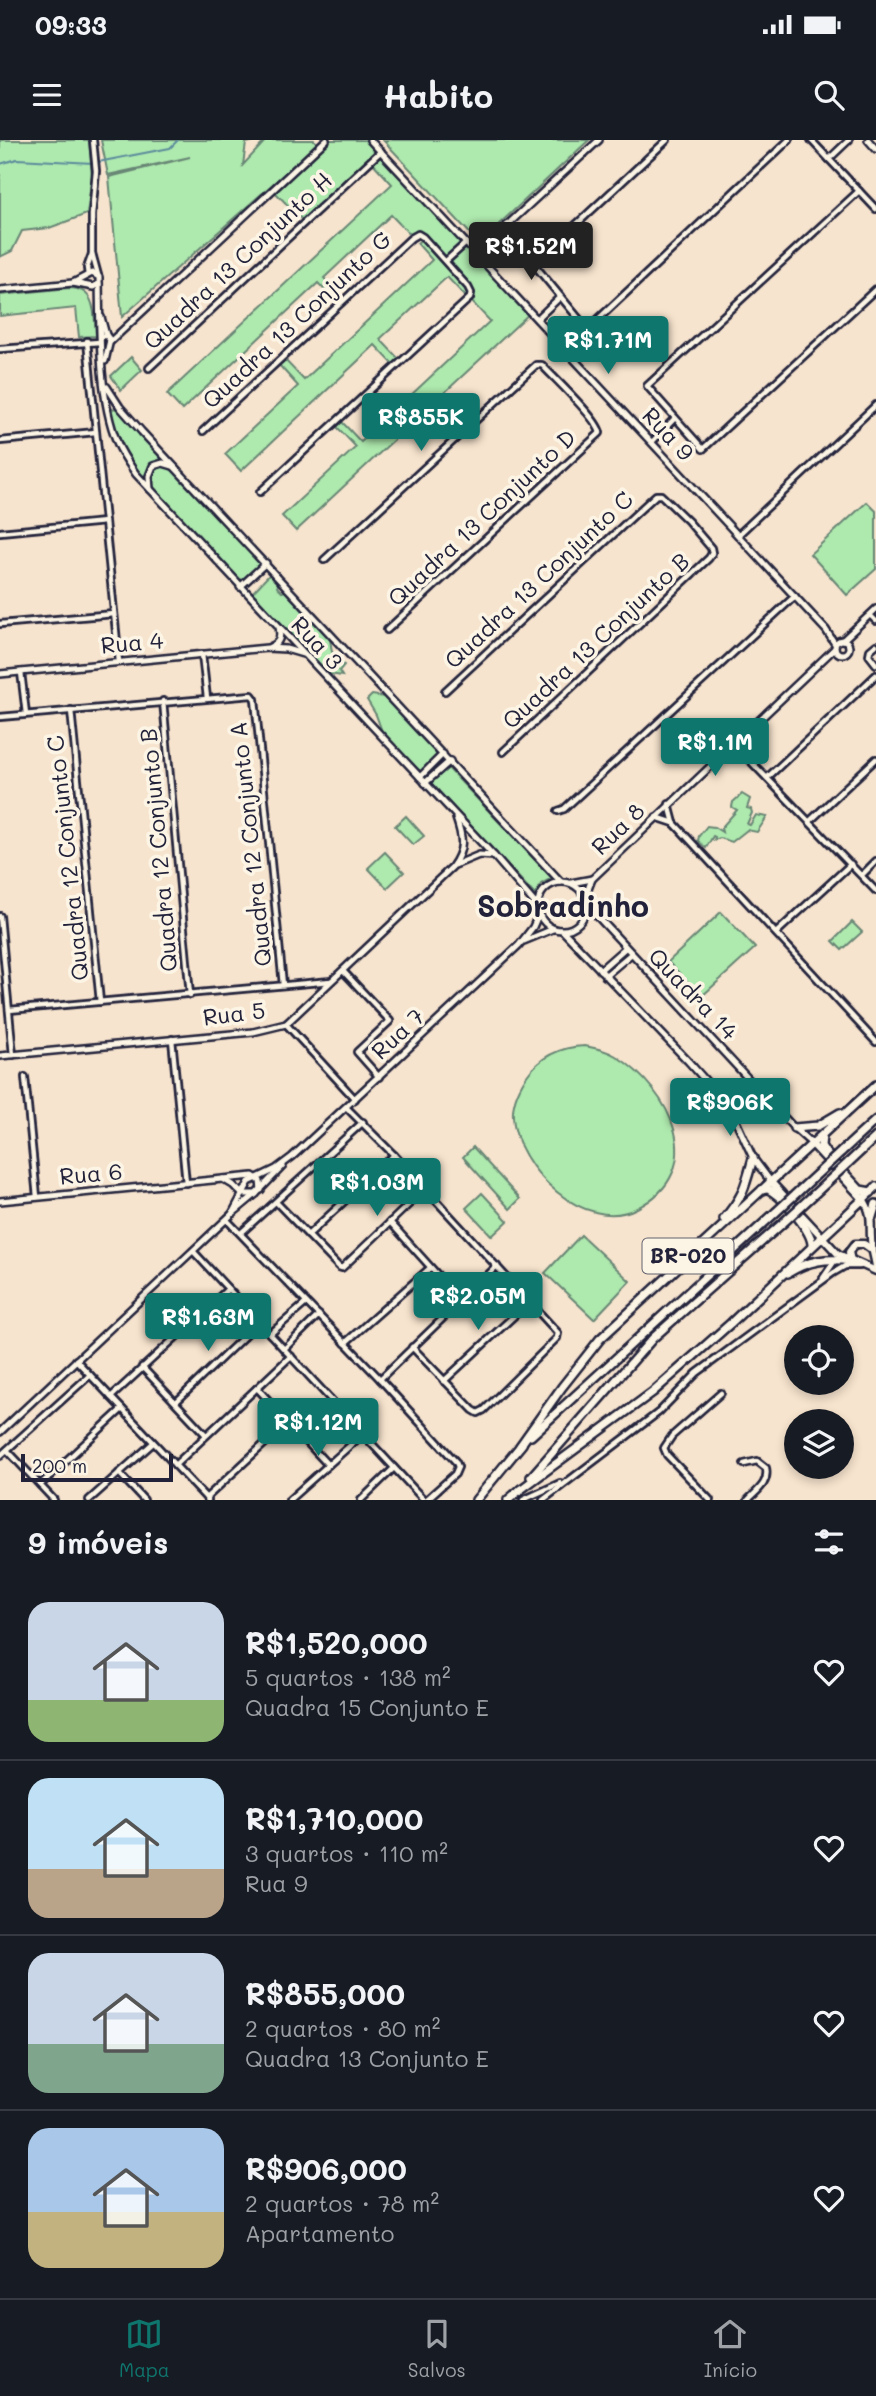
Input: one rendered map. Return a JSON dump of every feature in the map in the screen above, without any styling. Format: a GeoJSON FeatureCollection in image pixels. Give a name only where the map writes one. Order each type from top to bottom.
{"type":"FeatureCollection","features":[{"type":"Feature","properties":{"kind":"highway"},"geometry":{"type":"LineString","coordinates":[[794,1128],[818,1126],[835,1118],[876,1084]]}},
{"type":"Feature","properties":{"kind":"highway","name":"BR-020"},"geometry":{"type":"LineString","coordinates":[[476,1500],[592,1349],[876,1084]]}},
{"type":"Feature","properties":{"kind":"highway","name":"BR-020"},"geometry":{"type":"LineString","coordinates":[[520,1446],[876,1119]]}},
{"type":"Feature","properties":{"kind":"highway"},"geometry":{"type":"LineString","coordinates":[[822,1135],[822,1149],[860,1190],[874,1190]]}},
{"type":"Feature","properties":{"kind":"highway","name":"BR-020"},"geometry":{"type":"LineString","coordinates":[[520,1490],[653,1338],[876,1137]]}},
{"type":"Feature","properties":{"kind":"highway"},"geometry":{"type":"LineString","coordinates":[[701,1245],[740,1200],[753,1158]]}},
{"type":"Feature","properties":{"kind":"highway"},"geometry":{"type":"LineString","coordinates":[[762,1190],[771,1190],[801,1222],[812,1237],[811,1247]]}},
{"type":"Feature","properties":{"kind":"highway","name":"BR-020"},"geometry":{"type":"LineString","coordinates":[[508,1500],[653,1392],[874,1190]]}},
{"type":"Feature","properties":{"kind":"highway"},"geometry":{"type":"LineString","coordinates":[[856,1192],[856,1206]]}},
{"type":"Feature","properties":{"kind":"highway"},"geometry":{"type":"LineString","coordinates":[[872,1217],[876,1204]]}},
{"type":"Feature","properties":{"kind":"highway"},"geometry":{"type":"LineString","coordinates":[[775,1281],[809,1262],[837,1257],[851,1261]]}},
{"type":"Feature","properties":{"kind":"main road"},"geometry":{"type":"LineString","coordinates":[[73,283],[92,273],[97,274],[99,311],[105,340],[125,329],[326,140]]}},
{"type":"Feature","properties":{"kind":"main road","name":"Rua 9"},"geometry":{"type":"LineString","coordinates":[[370,140],[826,629]]}},
{"type":"Feature","properties":{"kind":"main road"},"geometry":{"type":"LineString","coordinates":[[476,254],[599,140]]}},
{"type":"Feature","properties":{"kind":"main road"},"geometry":{"type":"LineString","coordinates":[[868,140],[876,149]]}},
{"type":"Feature","properties":{"kind":"main road"},"geometry":{"type":"LineString","coordinates":[[87,275],[85,280],[98,298]]}},
{"type":"Feature","properties":{"kind":"main road"},"geometry":{"type":"LineString","coordinates":[[0,290],[73,283],[90,287],[99,284]]}},
{"type":"Feature","properties":{"kind":"main road","name":"Rua 3"},"geometry":{"type":"LineString","coordinates":[[105,340],[105,385],[112,429],[121,451],[150,491],[494,856],[538,910]]}},
{"type":"Feature","properties":{"kind":"main road","name":"Rua 3"},"geometry":{"type":"LineString","coordinates":[[105,385],[120,407],[561,882]]}},
{"type":"Feature","properties":{"kind":"main road"},"geometry":{"type":"LineString","coordinates":[[109,413],[120,407]]}},
{"type":"Feature","properties":{"kind":"main road"},"geometry":{"type":"LineString","coordinates":[[150,491],[149,476],[153,466],[163,463],[176,467]]}},
{"type":"Feature","properties":{"kind":"main road"},"geometry":{"type":"LineString","coordinates":[[240,587],[266,563]]}},
{"type":"Feature","properties":{"kind":"main road"},"geometry":{"type":"LineString","coordinates":[[836,648],[876,609]]}},
{"type":"Feature","properties":{"kind":"main road"},"geometry":{"type":"LineString","coordinates":[[267,649],[278,643],[279,627]]}},
{"type":"Feature","properties":{"kind":"main road"},"geometry":{"type":"LineString","coordinates":[[826,629],[844,641],[848,651],[836,648],[826,629]]}},
{"type":"Feature","properties":{"kind":"main road","name":"Rua 8"},"geometry":{"type":"LineString","coordinates":[[585,897],[592,879],[733,742],[836,648]]}},
{"type":"Feature","properties":{"kind":"main road","name":"Rua 4"},"geometry":{"type":"LineString","coordinates":[[0,674],[267,649],[285,649],[303,654]]}},
{"type":"Feature","properties":{"kind":"main road"},"geometry":{"type":"LineString","coordinates":[[420,777],[443,754]]}},
{"type":"Feature","properties":{"kind":"main road"},"geometry":{"type":"LineString","coordinates":[[425,783],[450,761]]}},
{"type":"Feature","properties":{"kind":"main road"},"geometry":{"type":"LineString","coordinates":[[452,867],[462,851],[463,844],[456,818]]}},
{"type":"Feature","properties":{"kind":"main road"},"geometry":{"type":"LineString","coordinates":[[452,867],[472,857],[494,856]]}},
{"type":"Feature","properties":{"kind":"main road","name":"Rua 5"},"geometry":{"type":"LineString","coordinates":[[0,1056],[253,1032],[286,1024],[452,867]]}},
{"type":"Feature","properties":{"kind":"main road","name":"Rua 8"},"geometry":{"type":"LineString","coordinates":[[570,883],[592,879]]}},
{"type":"Feature","properties":{"kind":"main road"},"geometry":{"type":"LineString","coordinates":[[561,882],[570,883],[585,897],[587,905],[583,920],[577,926],[562,931],[553,929],[542,920],[538,910],[544,890],[561,882]]}},
{"type":"Feature","properties":{"kind":"main road","name":"Quadra 14"},"geometry":{"type":"LineString","coordinates":[[587,905],[794,1128],[812,1144]]}},
{"type":"Feature","properties":{"kind":"main road","name":"Rua 7"},"geometry":{"type":"LineString","coordinates":[[0,1432],[232,1214],[259,1192],[292,1157],[519,945],[527,935],[538,910]]}},
{"type":"Feature","properties":{"kind":"main road"},"geometry":{"type":"LineString","coordinates":[[519,945],[553,929]]}},
{"type":"Feature","properties":{"kind":"main road"},"geometry":{"type":"LineString","coordinates":[[562,931],[730,1108],[753,1158],[837,1257]]}},
{"type":"Feature","properties":{"kind":"main road"},"geometry":{"type":"LineString","coordinates":[[603,973],[625,948]]}},
{"type":"Feature","properties":{"kind":"main road"},"geometry":{"type":"LineString","coordinates":[[603,973],[631,954]]}},
{"type":"Feature","properties":{"kind":"main road"},"geometry":{"type":"LineString","coordinates":[[812,1144],[863,1199],[872,1217],[872,1251],[876,1269],[851,1261],[849,1252],[855,1244],[864,1244],[872,1251]]}},
{"type":"Feature","properties":{"kind":"main road","name":"Rua 7"},"geometry":{"type":"LineString","coordinates":[[232,1214],[249,1182],[292,1157]]}},
{"type":"Feature","properties":{"kind":"main road"},"geometry":{"type":"LineString","coordinates":[[223,1180],[242,1194],[259,1192],[257,1177]]}},
{"type":"Feature","properties":{"kind":"main road","name":"Rua 6"},"geometry":{"type":"LineString","coordinates":[[0,1200],[257,1177]]}},
{"type":"Feature","properties":{"kind":"street"},"geometry":{"type":"LineString","coordinates":[[93,140],[96,171],[92,253],[97,274]]}},
{"type":"Feature","properties":{"kind":"street"},"geometry":{"type":"LineString","coordinates":[[667,140],[536,262],[537,268],[559,298],[581,323],[593,324],[789,140]]}},
{"type":"Feature","properties":{"kind":"street"},"geometry":{"type":"LineString","coordinates":[[811,140],[876,209]]}},
{"type":"Feature","properties":{"kind":"street"},"geometry":{"type":"LineString","coordinates":[[829,159],[849,140]]}},
{"type":"Feature","properties":{"kind":"street","name":"Quadra 13 Conjunto H"},"geometry":{"type":"LineString","coordinates":[[149,368],[381,151]]}},
{"type":"Feature","properties":{"kind":"street"},"geometry":{"type":"LineString","coordinates":[[859,191],[647,386],[703,449],[876,289]]}},
{"type":"Feature","properties":{"kind":"street","name":"Quadra 13 Conjunto G"},"geometry":{"type":"LineString","coordinates":[[203,431],[413,236],[421,235],[446,261]]}},
{"type":"Feature","properties":{"kind":"street"},"geometry":{"type":"LineString","coordinates":[[260,492],[470,298],[468,287],[446,261],[466,243]]}},
{"type":"Feature","properties":{"kind":"street"},"geometry":{"type":"LineString","coordinates":[[87,275],[92,253]]}},
{"type":"Feature","properties":{"kind":"street"},"geometry":{"type":"LineString","coordinates":[[537,319],[559,298]]}},
{"type":"Feature","properties":{"kind":"street"},"geometry":{"type":"LineString","coordinates":[[0,349],[105,340]]}},
{"type":"Feature","properties":{"kind":"street"},"geometry":{"type":"LineString","coordinates":[[87,341],[119,662]]}},
{"type":"Feature","properties":{"kind":"street","name":"Quadra 13 Conjunto D"},"geometry":{"type":"LineString","coordinates":[[324,560],[536,365],[542,365],[575,400],[598,426],[600,433],[387,630]]}},
{"type":"Feature","properties":{"kind":"street"},"geometry":{"type":"LineString","coordinates":[[738,535],[876,405]]}},
{"type":"Feature","properties":{"kind":"street"},"geometry":{"type":"LineString","coordinates":[[652,442],[676,418]]}},
{"type":"Feature","properties":{"kind":"street"},"geometry":{"type":"LineString","coordinates":[[0,441],[96,432]]}},
{"type":"Feature","properties":{"kind":"street","name":"Quadra 13 Conjunto C"},"geometry":{"type":"LineString","coordinates":[[445,691],[656,495],[661,495],[688,521]]}},
{"type":"Feature","properties":{"kind":"street","name":"Quadra 13 Conjunto B"},"geometry":{"type":"LineString","coordinates":[[503,752],[709,558],[711,548],[688,521]]}},
{"type":"Feature","properties":{"kind":"street"},"geometry":{"type":"LineString","coordinates":[[0,532],[105,522]]}},
{"type":"Feature","properties":{"kind":"street"},"geometry":{"type":"LineString","coordinates":[[558,811],[564,809],[795,596]]}},
{"type":"Feature","properties":{"kind":"street"},"geometry":{"type":"LineString","coordinates":[[0,624],[114,614]]}},
{"type":"Feature","properties":{"kind":"street"},"geometry":{"type":"LineString","coordinates":[[870,615],[876,621]]}},
{"type":"Feature","properties":{"kind":"street"},"geometry":{"type":"LineString","coordinates":[[876,645],[869,652],[876,664]]}},
{"type":"Feature","properties":{"kind":"street"},"geometry":{"type":"LineString","coordinates":[[0,717],[207,698],[202,654]]}},
{"type":"Feature","properties":{"kind":"street"},"geometry":{"type":"LineString","coordinates":[[21,672],[26,715]]}},
{"type":"Feature","properties":{"kind":"street"},"geometry":{"type":"LineString","coordinates":[[768,777],[876,674]]}},
{"type":"Feature","properties":{"kind":"street","name":"Quadra 12 Conjunto A"},"geometry":{"type":"LineString","coordinates":[[207,698],[249,693],[255,699],[283,985]]}},
{"type":"Feature","properties":{"kind":"street","name":"Quadra 12 Conjunto B"},"geometry":{"type":"LineString","coordinates":[[163,701],[190,995]]}},
{"type":"Feature","properties":{"kind":"street","name":"Quadra 12 Conjunto C"},"geometry":{"type":"LineString","coordinates":[[71,710],[100,1002]]}},
{"type":"Feature","properties":{"kind":"street"},"geometry":{"type":"LineString","coordinates":[[733,742],[876,891]]}},
{"type":"Feature","properties":{"kind":"street"},"geometry":{"type":"LineString","coordinates":[[810,821],[876,760]]}},
{"type":"Feature","properties":{"kind":"street"},"geometry":{"type":"LineString","coordinates":[[669,804],[673,821],[876,1042]]}},
{"type":"Feature","properties":{"kind":"street"},"geometry":{"type":"LineString","coordinates":[[656,817],[673,821]]}},
{"type":"Feature","properties":{"kind":"street"},"geometry":{"type":"LineString","coordinates":[[862,875],[876,861]]}},
{"type":"Feature","properties":{"kind":"street"},"geometry":{"type":"LineString","coordinates":[[776,933],[851,864]]}},
{"type":"Feature","properties":{"kind":"street"},"geometry":{"type":"LineString","coordinates":[[0,916],[13,1055]]}},
{"type":"Feature","properties":{"kind":"street"},"geometry":{"type":"LineString","coordinates":[[343,971],[390,1021],[357,1052],[379,1077]]}},
{"type":"Feature","properties":{"kind":"street"},"geometry":{"type":"LineString","coordinates":[[9,1010],[332,981]]}},
{"type":"Feature","properties":{"kind":"street"},"geometry":{"type":"LineString","coordinates":[[286,1024],[355,1099]]}},
{"type":"Feature","properties":{"kind":"street"},"geometry":{"type":"LineString","coordinates":[[172,1039],[186,1183]]}},
{"type":"Feature","properties":{"kind":"street"},"geometry":{"type":"LineString","coordinates":[[25,1077],[37,1197]]}},
{"type":"Feature","properties":{"kind":"street"},"geometry":{"type":"LineString","coordinates":[[346,1107],[394,1155],[558,1333],[556,1338],[478,1413],[412,1347]]}},
{"type":"Feature","properties":{"kind":"street"},"geometry":{"type":"LineString","coordinates":[[241,1233],[363,1122]]}},
{"type":"Feature","properties":{"kind":"street"},"geometry":{"type":"LineString","coordinates":[[308,1235],[394,1155]]}},
{"type":"Feature","properties":{"kind":"street"},"geometry":{"type":"LineString","coordinates":[[276,1202],[342,1268],[425,1189]]}},
{"type":"Feature","properties":{"kind":"street"},"geometry":{"type":"LineString","coordinates":[[193,1251],[425,1500],[455,1474],[458,1467],[456,1462],[227,1220]]}},
{"type":"Feature","properties":{"kind":"street"},"geometry":{"type":"LineString","coordinates":[[390,1222],[461,1301]]}},
{"type":"Feature","properties":{"kind":"street"},"geometry":{"type":"LineString","coordinates":[[818,1284],[837,1257]]}},
{"type":"Feature","properties":{"kind":"street"},"geometry":{"type":"LineString","coordinates":[[380,1379],[497,1266]]}},
{"type":"Feature","properties":{"kind":"street"},"geometry":{"type":"LineString","coordinates":[[543,1500],[659,1412],[697,1373],[818,1284],[840,1268],[862,1266]]}},
{"type":"Feature","properties":{"kind":"street"},"geometry":{"type":"LineString","coordinates":[[345,1343],[430,1268]]}},
{"type":"Feature","properties":{"kind":"street"},"geometry":{"type":"LineString","coordinates":[[111,1398],[228,1289]]}},
{"type":"Feature","properties":{"kind":"street"},"geometry":{"type":"LineString","coordinates":[[444,1381],[530,1301]]}},
{"type":"Feature","properties":{"kind":"street"},"geometry":{"type":"LineString","coordinates":[[270,1334],[306,1303]]}},
{"type":"Feature","properties":{"kind":"street"},"geometry":{"type":"LineString","coordinates":[[284,1349],[319,1315]]}},
{"type":"Feature","properties":{"kind":"street"},"geometry":{"type":"LineString","coordinates":[[176,1402],[258,1322]]}},
{"type":"Feature","properties":{"kind":"street"},"geometry":{"type":"LineString","coordinates":[[175,1465],[290,1356]]}},
{"type":"Feature","properties":{"kind":"street"},"geometry":{"type":"LineString","coordinates":[[76,1360],[207,1499],[288,1422]]}},
{"type":"Feature","properties":{"kind":"street"},"geometry":{"type":"LineString","coordinates":[[142,1367],[206,1435]]}},
{"type":"Feature","properties":{"kind":"street"},"geometry":{"type":"LineString","coordinates":[[0,1456],[90,1375]]}},
{"type":"Feature","properties":{"kind":"street"},"geometry":{"type":"LineString","coordinates":[[257,1388],[328,1465]]}},
{"type":"Feature","properties":{"kind":"street"},"geometry":{"type":"LineString","coordinates":[[710,1500],[667,1455],[664,1448],[673,1436],[721,1393]]}},
{"type":"Feature","properties":{"kind":"street"},"geometry":{"type":"LineString","coordinates":[[40,1485],[122,1409]]}},
{"type":"Feature","properties":{"kind":"street"},"geometry":{"type":"LineString","coordinates":[[289,1500],[363,1434]]}},
{"type":"Feature","properties":{"kind":"street"},"geometry":{"type":"LineString","coordinates":[[89,1500],[153,1443]]}},
{"type":"Feature","properties":{"kind":"street"},"geometry":{"type":"LineString","coordinates":[[7,1450],[54,1500]]}},
{"type":"Feature","properties":{"kind":"street"},"geometry":{"type":"LineString","coordinates":[[744,1464],[757,1461],[766,1468],[767,1473],[763,1485],[748,1500]]}},
{"type":"Feature","properties":{"kind":"street"},"geometry":{"type":"LineString","coordinates":[[361,1500],[394,1468]]}},
{"type":"Feature","properties":{"kind":"street"},"geometry":{"type":"LineString","coordinates":[[119,1473],[144,1500]]}},
{"type":"Feature","properties":{"kind":"street"},"geometry":{"type":"LineString","coordinates":[[523,1500],[531,1499],[568,1480]]}},
{"type":"Feature","properties":{"kind":"green space"},"geometry":{"type":"Polygon","coordinates":[[[0,140],[89,140],[92,176],[87,214],[49,228],[22,231],[12,251],[0,257],[0,140]]]}},
{"type":"Feature","properties":{"kind":"green space"},"geometry":{"type":"Polygon","coordinates":[[[101,140],[260,140],[246,143],[243,165],[266,140],[314,140],[318,144],[122,317],[109,177],[190,157],[108,175],[101,140]]]}},
{"type":"Feature","properties":{"kind":"green space"},"geometry":{"type":"Polygon","coordinates":[[[326,140],[370,140],[531,312],[296,531],[282,516],[356,447],[337,427],[342,422],[361,442],[490,321],[469,299],[470,293],[466,297],[447,277],[380,339],[399,359],[394,365],[375,345],[241,471],[225,454],[298,386],[279,365],[285,360],[304,380],[432,260],[417,243],[423,238],[421,235],[412,237],[391,215],[324,278],[344,300],[339,305],[318,283],[182,410],[167,394],[392,184],[371,161],[305,223],[273,190],[326,140]]]}},
{"type":"Feature","properties":{"kind":"green space"},"geometry":{"type":"Polygon","coordinates":[[[383,140],[589,140],[479,243],[383,140]]]}},
{"type":"Feature","properties":{"kind":"green space"},"geometry":{"type":"Polygon","coordinates":[[[78,289],[89,298],[94,312],[96,336],[79,337],[76,308],[0,316],[0,295],[78,289]]]}},
{"type":"Feature","properties":{"kind":"green space"},"geometry":{"type":"Polygon","coordinates":[[[131,357],[142,370],[121,390],[111,376],[131,357]]]}},
{"type":"Feature","properties":{"kind":"green space"},"geometry":{"type":"Polygon","coordinates":[[[120,407],[266,563],[240,587],[125,459],[109,413],[120,407]]]}},
{"type":"Feature","properties":{"kind":"green space"},"geometry":{"type":"Polygon","coordinates":[[[867,502],[876,511],[876,569],[847,595],[810,554],[867,502]]]}},
{"type":"Feature","properties":{"kind":"green space"},"geometry":{"type":"Polygon","coordinates":[[[270,574],[279,583],[277,587],[282,592],[285,591],[330,639],[332,652],[344,665],[339,671],[342,676],[329,674],[252,593],[270,574]]]}},
{"type":"Feature","properties":{"kind":"green space"},"geometry":{"type":"Polygon","coordinates":[[[372,695],[384,697],[438,755],[421,772],[384,737],[367,700],[372,695]]]}},
{"type":"Feature","properties":{"kind":"green space"},"geometry":{"type":"Polygon","coordinates":[[[447,767],[552,878],[541,884],[535,895],[431,783],[447,767]]]}},
{"type":"Feature","properties":{"kind":"green space"},"geometry":{"type":"Polygon","coordinates":[[[742,794],[750,799],[747,808],[751,809],[752,813],[747,824],[750,825],[756,815],[767,817],[757,832],[747,830],[732,842],[720,838],[714,840],[713,836],[706,848],[698,841],[699,836],[707,826],[722,832],[721,828],[737,810],[732,807],[733,802],[742,794]]]}},
{"type":"Feature","properties":{"kind":"green space"},"geometry":{"type":"Polygon","coordinates":[[[406,816],[424,836],[413,845],[395,826],[406,816]]]}},
{"type":"Feature","properties":{"kind":"green space"},"geometry":{"type":"Polygon","coordinates":[[[385,852],[404,872],[387,888],[368,868],[385,852]]]}},
{"type":"Feature","properties":{"kind":"green space"},"geometry":{"type":"Polygon","coordinates":[[[721,912],[755,948],[702,996],[668,962],[721,912]]]}},
{"type":"Feature","properties":{"kind":"green space"},"geometry":{"type":"Polygon","coordinates":[[[852,922],[862,932],[842,950],[833,941],[852,922]]]}},
{"type":"Feature","properties":{"kind":"green space"},"geometry":{"type":"Polygon","coordinates":[[[585,1046],[612,1054],[635,1071],[666,1109],[674,1130],[677,1152],[673,1173],[660,1192],[637,1208],[617,1214],[596,1212],[576,1205],[557,1192],[526,1157],[517,1137],[513,1117],[519,1091],[538,1063],[559,1051],[585,1046]]]}},
{"type":"Feature","properties":{"kind":"green space"},"geometry":{"type":"Polygon","coordinates":[[[473,1147],[520,1199],[510,1209],[463,1157],[473,1147]]]}},
{"type":"Feature","properties":{"kind":"green space"},"geometry":{"type":"Polygon","coordinates":[[[482,1193],[508,1221],[492,1236],[466,1208],[482,1193]]]}},
{"type":"Feature","properties":{"kind":"green space"},"geometry":{"type":"Polygon","coordinates":[[[581,1235],[630,1281],[594,1319],[545,1273],[581,1235]]]}},
{"type":"Feature","properties":{"kind":"waterway"},"geometry":{"type":"LineString","coordinates":[[0,164],[17,159],[93,163],[170,148],[178,140]]}},
{"type":"Feature","properties":{"kind":"district","name":"Sobradinho"},"geometry":{"type":"Point","coordinates":[563,907]}}]}
